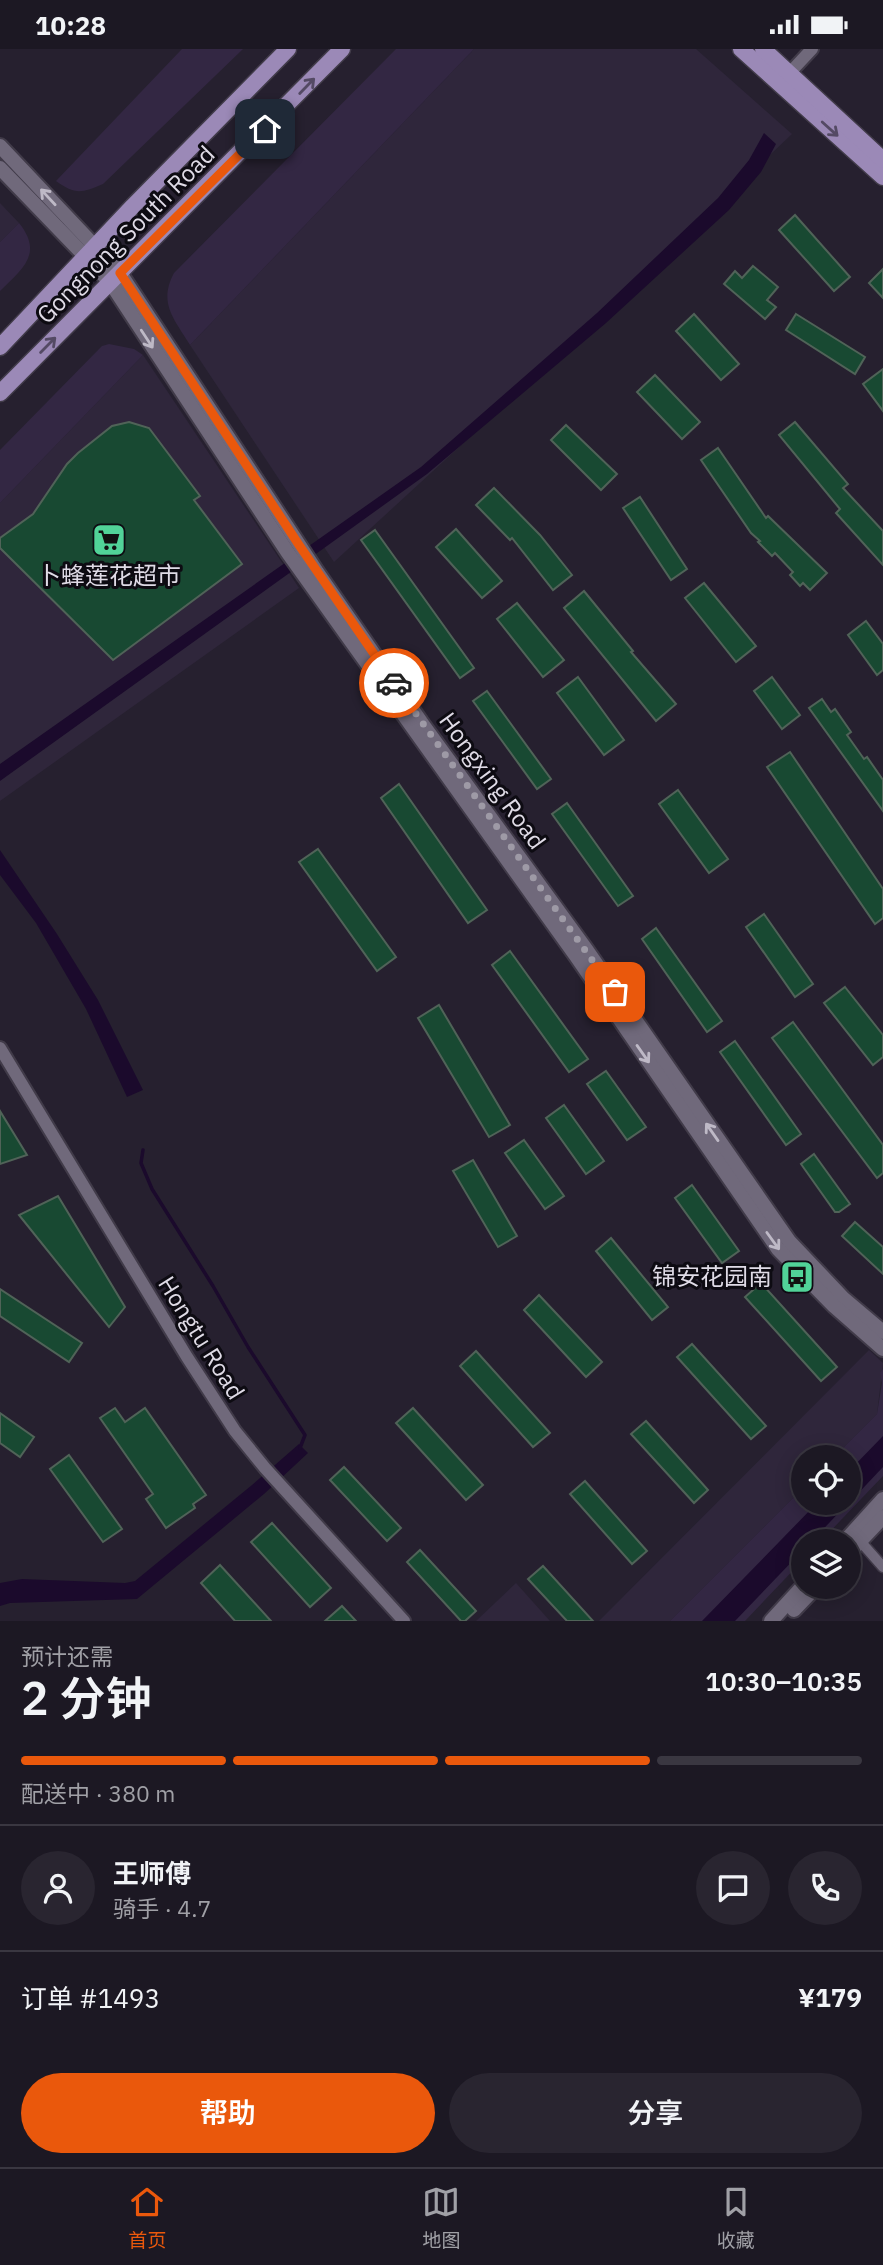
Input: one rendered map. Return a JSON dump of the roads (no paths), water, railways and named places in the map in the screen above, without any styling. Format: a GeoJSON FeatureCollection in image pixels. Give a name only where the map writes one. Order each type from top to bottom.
{"type":"FeatureCollection","features":[{"type":"Feature","properties":{"kind":"main road","name":"Gongnong South Road"},"geometry":{"type":"LineString","coordinates":[[0,347],[288,49]]}},
{"type":"Feature","properties":{"kind":"main road","name":"Gongnong South Road"},"geometry":{"type":"LineString","coordinates":[[0,393],[342,49]]}},
{"type":"Feature","properties":{"kind":"main road"},"geometry":{"type":"LineString","coordinates":[[741,49],[784,78],[883,160]]}},
{"type":"Feature","properties":{"kind":"main road"},"geometry":{"type":"LineString","coordinates":[[763,49],[784,78],[883,177]]}},
{"type":"Feature","properties":{"kind":"main road","name":"Hongxing Road"},"geometry":{"type":"LineString","coordinates":[[0,146],[90,252]]}},
{"type":"Feature","properties":{"kind":"main road","name":"Hongxing Road"},"geometry":{"type":"LineString","coordinates":[[0,168],[115,277],[294,549],[778,1249],[834,1306],[883,1349]]}},
{"type":"Feature","properties":{"kind":"main road","name":"Hongxing Road"},"geometry":{"type":"LineString","coordinates":[[312,575],[586,949],[789,1241],[843,1299],[883,1332]]}},
{"type":"Feature","properties":{"kind":"main road"},"geometry":{"type":"LineString","coordinates":[[856,1529],[883,1499]]}},
{"type":"Feature","properties":{"kind":"main road"},"geometry":{"type":"LineString","coordinates":[[861,1540],[883,1517]]}},
{"type":"Feature","properties":{"kind":"main road"},"geometry":{"type":"LineString","coordinates":[[771,1621],[791,1599]]}},
{"type":"Feature","properties":{"kind":"main road"},"geometry":{"type":"LineString","coordinates":[[784,1621],[805,1599]]}},
{"type":"Feature","properties":{"kind":"street"},"geometry":{"type":"LineString","coordinates":[[784,78],[812,49]]}},
{"type":"Feature","properties":{"kind":"street","name":"Hongtu Road"},"geometry":{"type":"LineString","coordinates":[[0,1048],[187,1357],[235,1431],[265,1468],[404,1621]]}},
{"type":"Feature","properties":{"kind":"street"},"geometry":{"type":"LineString","coordinates":[[861,1542],[883,1567]]}},
{"type":"Feature","properties":{"kind":"waterway"},"geometry":{"type":"LineString","coordinates":[[143,1150],[141,1163],[152,1189],[305,1435],[300,1448]]}},
{"type":"Feature","properties":{"kind":"place","name":"卜蜂莲花超市"},"geometry":{"type":"Point","coordinates":[109,540]}},
{"type":"Feature","properties":{"kind":"place","name":"锦安花园南"},"geometry":{"type":"Point","coordinates":[797,1277]}}]}
